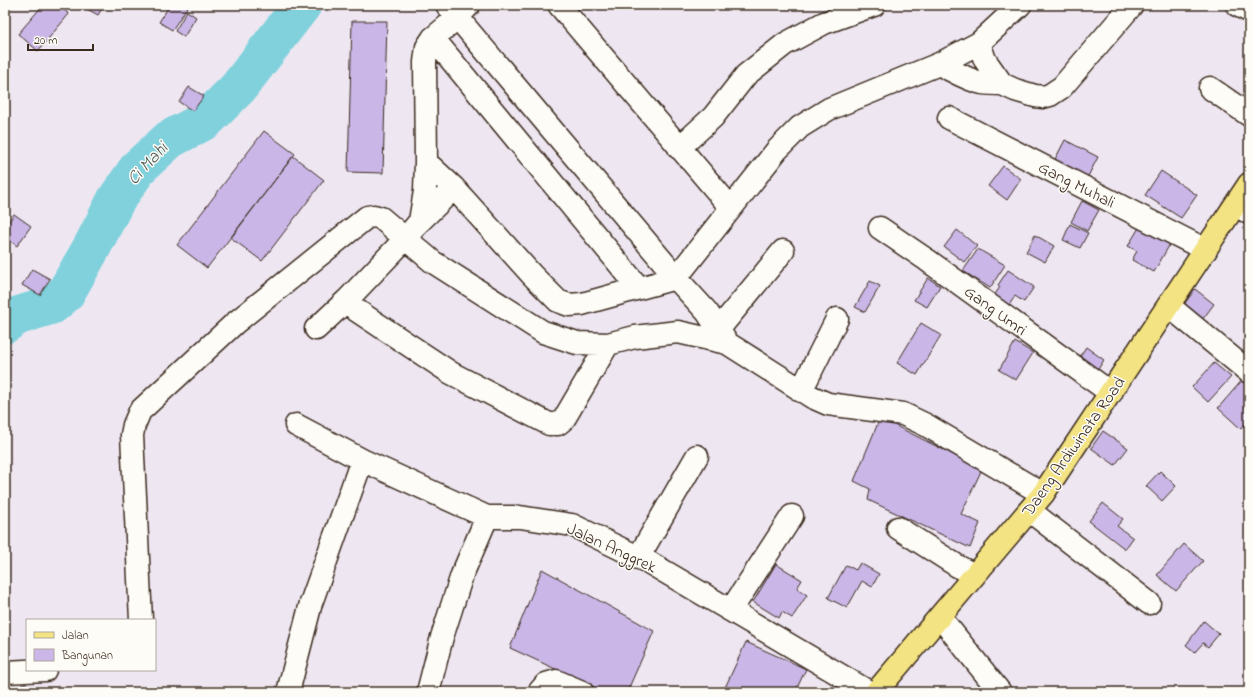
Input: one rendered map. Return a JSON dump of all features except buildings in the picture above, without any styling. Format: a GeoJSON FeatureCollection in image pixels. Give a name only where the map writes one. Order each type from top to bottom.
{"type":"FeatureCollection","features":[{"type":"Feature","properties":{"kind":"main road","name":"Daeng Ardiwinata Road"},"geometry":{"type":"LineString","coordinates":[[876,692],[1043,494],[1206,250],[1242,209],[1249,184]]}},
{"type":"Feature","properties":{"kind":"street"},"geometry":{"type":"LineString","coordinates":[[560,5],[730,208]]}},
{"type":"Feature","properties":{"kind":"street"},"geometry":{"type":"LineString","coordinates":[[680,148],[713,117],[746,74],[785,44],[824,23],[874,5]]}},
{"type":"Feature","properties":{"kind":"street"},"geometry":{"type":"LineString","coordinates":[[426,162],[454,188],[532,275],[558,301],[569,305],[582,304],[676,278],[777,150],[800,127],[829,109],[939,64],[979,43],[1020,5]]}},
{"type":"Feature","properties":{"kind":"street"},"geometry":{"type":"LineString","coordinates":[[939,64],[975,81],[1002,84],[1015,90],[1043,97],[1062,87],[1132,5]]}},
{"type":"Feature","properties":{"kind":"street"},"geometry":{"type":"LineString","coordinates":[[1237,5],[1249,11]]}},
{"type":"Feature","properties":{"kind":"street"},"geometry":{"type":"LineString","coordinates":[[413,230],[424,191],[426,162],[424,62],[427,47],[458,9],[676,278],[707,312],[722,336],[812,398],[828,404],[903,414],[926,425],[1043,494]]}},
{"type":"Feature","properties":{"kind":"street"},"geometry":{"type":"LineString","coordinates":[[433,38],[639,288]]}},
{"type":"Feature","properties":{"kind":"street"},"geometry":{"type":"LineString","coordinates":[[979,43],[986,60],[1002,84]]}},
{"type":"Feature","properties":{"kind":"street"},"geometry":{"type":"LineString","coordinates":[[1210,88],[1249,115]]}},
{"type":"Feature","properties":{"kind":"street","name":"Gang Muhali"},"geometry":{"type":"LineString","coordinates":[[949,118],[1206,250]]}},
{"type":"Feature","properties":{"kind":"street"},"geometry":{"type":"LineString","coordinates":[[316,329],[347,300],[454,188]]}},
{"type":"Feature","properties":{"kind":"street"},"geometry":{"type":"LineString","coordinates":[[141,619],[132,435],[134,425],[140,411],[235,323],[367,217],[374,216],[413,230],[433,262],[543,332],[577,343],[608,344],[635,337],[678,332],[722,336]]}},
{"type":"Feature","properties":{"kind":"street","name":"Gang Umri"},"geometry":{"type":"LineString","coordinates":[[880,228],[927,260],[1111,393]]}},
{"type":"Feature","properties":{"kind":"street"},"geometry":{"type":"LineString","coordinates":[[722,336],[783,251]]}},
{"type":"Feature","properties":{"kind":"street"},"geometry":{"type":"LineString","coordinates":[[347,300],[356,310],[451,373],[550,424],[558,424],[564,419],[608,344]]}},
{"type":"Feature","properties":{"kind":"street"},"geometry":{"type":"LineString","coordinates":[[1169,306],[1249,372]]}},
{"type":"Feature","properties":{"kind":"street"},"geometry":{"type":"LineString","coordinates":[[801,391],[837,318]]}},
{"type":"Feature","properties":{"kind":"street","name":"Jalan Anggrek"},"geometry":{"type":"LineString","coordinates":[[296,425],[362,460],[487,517],[520,517],[572,525],[650,563],[869,692]]}},
{"type":"Feature","properties":{"kind":"street"},"geometry":{"type":"LineString","coordinates":[[638,558],[697,456]]}},
{"type":"Feature","properties":{"kind":"street"},"geometry":{"type":"LineString","coordinates":[[288,692],[311,603],[362,460]]}},
{"type":"Feature","properties":{"kind":"street"},"geometry":{"type":"LineString","coordinates":[[1030,511],[1149,603]]}},
{"type":"Feature","properties":{"kind":"street"},"geometry":{"type":"LineString","coordinates":[[730,610],[792,516]]}},
{"type":"Feature","properties":{"kind":"street"},"geometry":{"type":"LineString","coordinates":[[428,692],[442,637],[462,575],[487,517]]}},
{"type":"Feature","properties":{"kind":"street"},"geometry":{"type":"LineString","coordinates":[[898,528],[974,575]]}},
{"type":"Feature","properties":{"kind":"street"},"geometry":{"type":"LineString","coordinates":[[940,617],[1000,692]]}},
{"type":"Feature","properties":{"kind":"street"},"geometry":{"type":"LineString","coordinates":[[5,672],[26,671]]}},
{"type":"Feature","properties":{"kind":"street"},"geometry":{"type":"LineString","coordinates":[[539,692],[546,684],[556,681],[582,692]]}},
{"type":"Feature","properties":{"kind":"waterway","name":"Ci Mahi"},"geometry":{"type":"LineString","coordinates":[[5,324],[17,316],[52,305],[65,294],[92,247],[116,200],[139,167],[170,139],[206,120],[238,88],[302,5]]}}]}
